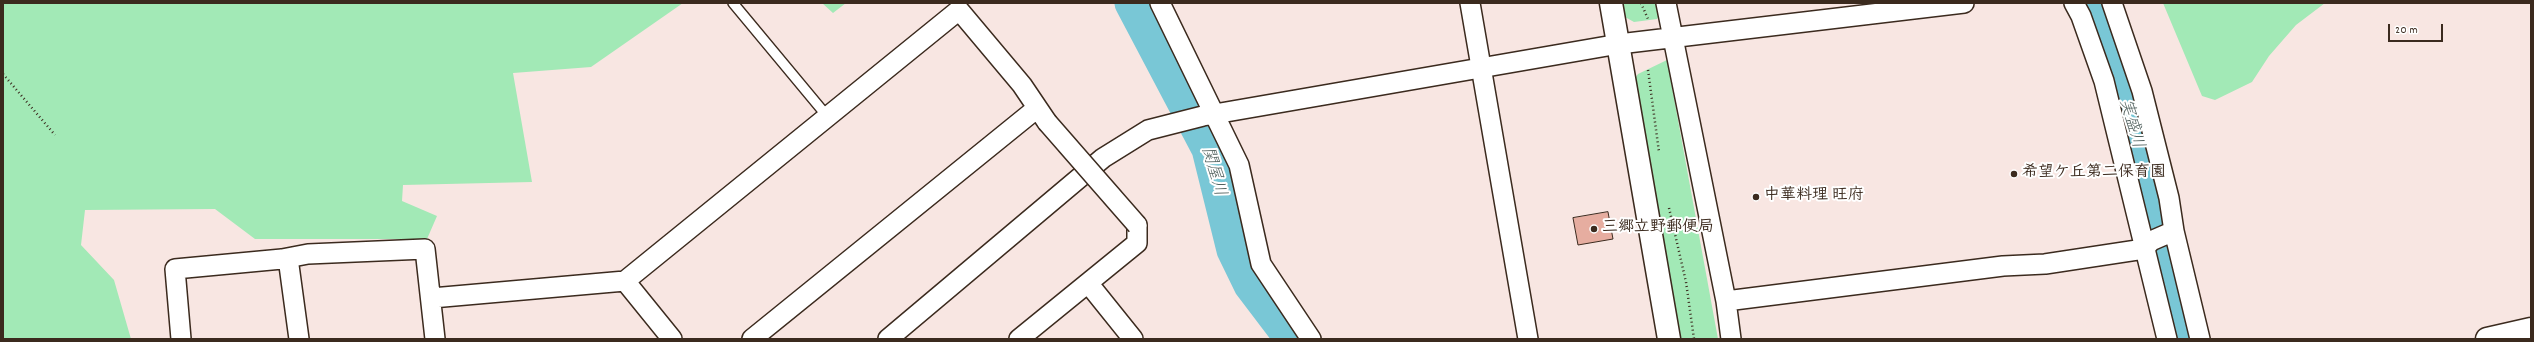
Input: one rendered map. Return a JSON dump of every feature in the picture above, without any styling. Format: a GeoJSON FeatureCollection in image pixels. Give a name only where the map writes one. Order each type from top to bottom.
{"type":"FeatureCollection","features":[{"type":"Feature","properties":{"kind":"street"},"geometry":{"type":"LineString","coordinates":[[1160,3],[1208,115],[1239,165],[1261,264],[1312,339]]}},
{"type":"Feature","properties":{"kind":"street"},"geometry":{"type":"LineString","coordinates":[[1470,3],[1528,339]]}},
{"type":"Feature","properties":{"kind":"street"},"geometry":{"type":"LineString","coordinates":[[1611,3],[1669,339]]}},
{"type":"Feature","properties":{"kind":"street"},"geometry":{"type":"LineString","coordinates":[[1666,3],[1671,38],[1726,301],[1731,339]]}},
{"type":"Feature","properties":{"kind":"street"},"geometry":{"type":"LineString","coordinates":[[888,339],[1103,158],[1148,130],[1181,120],[1208,115],[1481,69],[1618,44],[1964,3]]}},
{"type":"Feature","properties":{"kind":"street"},"geometry":{"type":"LineString","coordinates":[[2074,3],[2081,16],[2104,81],[2147,245],[2167,339]]}},
{"type":"Feature","properties":{"kind":"street"},"geometry":{"type":"LineString","coordinates":[[2112,3],[2142,91],[2169,198],[2174,231],[2200,339]]}},
{"type":"Feature","properties":{"kind":"street"},"geometry":{"type":"LineString","coordinates":[[432,298],[625,281],[959,10],[1022,85],[1041,116],[1137,225],[1137,243],[1019,339]]}},
{"type":"Feature","properties":{"kind":"street"},"geometry":{"type":"LineString","coordinates":[[752,339],[1041,116]]}},
{"type":"Feature","properties":{"kind":"street"},"geometry":{"type":"LineString","coordinates":[[1726,301],[2003,266],[2045,264],[2147,245],[2174,231]]}},
{"type":"Feature","properties":{"kind":"street"},"geometry":{"type":"LineString","coordinates":[[181,339],[175,269],[288,258],[308,254],[425,250],[432,298],[435,339]]}},
{"type":"Feature","properties":{"kind":"street"},"geometry":{"type":"LineString","coordinates":[[288,258],[299,339]]}},
{"type":"Feature","properties":{"kind":"street"},"geometry":{"type":"LineString","coordinates":[[625,281],[672,339]]}},
{"type":"Feature","properties":{"kind":"street"},"geometry":{"type":"LineString","coordinates":[[1088,283],[1133,339]]}},
{"type":"Feature","properties":{"kind":"street"},"geometry":{"type":"LineString","coordinates":[[2486,339],[2530,327]]}},
{"type":"Feature","properties":{"kind":"lane"},"geometry":{"type":"LineString","coordinates":[[733,3],[827,116]]}},
{"type":"Feature","properties":{"kind":"path"},"geometry":{"type":"LineString","coordinates":[[1641,3],[1648,19]]}},
{"type":"Feature","properties":{"kind":"path"},"geometry":{"type":"LineString","coordinates":[[1648,70],[1659,156]]}},
{"type":"Feature","properties":{"kind":"path"},"geometry":{"type":"LineString","coordinates":[[3,74],[55,135]]}},
{"type":"Feature","properties":{"kind":"path"},"geometry":{"type":"LineString","coordinates":[[1668,205],[1686,282],[1694,339]]}},
{"type":"Feature","properties":{"kind":"green space"},"geometry":{"type":"Polygon","coordinates":[[[3,3],[683,3],[591,67],[513,73],[532,182],[403,185],[402,201],[437,216],[427,239],[255,239],[215,209],[85,210],[81,245],[114,280],[131,339],[3,339],[3,3]]]}},
{"type":"Feature","properties":{"kind":"green space"},"geometry":{"type":"Polygon","coordinates":[[[822,3],[846,3],[833,13],[822,3]]]}},
{"type":"Feature","properties":{"kind":"green space"},"geometry":{"type":"Polygon","coordinates":[[[1623,3],[1659,3],[1661,12],[1657,19],[1634,22],[1625,17],[1623,3]]]}},
{"type":"Feature","properties":{"kind":"green space"},"geometry":{"type":"Polygon","coordinates":[[[2163,3],[2325,3],[2296,25],[2269,56],[2252,82],[2215,100],[2202,96],[2163,3]]]}},
{"type":"Feature","properties":{"kind":"green space"},"geometry":{"type":"Polygon","coordinates":[[[1667,60],[1718,339],[1680,339],[1635,78],[1638,74],[1667,60]]]}},
{"type":"Feature","properties":{"kind":"building"},"geometry":{"type":"Polygon","coordinates":[[[1608,212],[1613,239],[1578,245],[1573,218],[1608,212]]]}},
{"type":"Feature","properties":{"kind":"waterway","name":"関屋川"},"geometry":{"type":"LineString","coordinates":[[1131,3],[1208,149],[1233,250],[1250,285],[1291,339]]}},
{"type":"Feature","properties":{"kind":"waterway","name":"実盛川"},"geometry":{"type":"LineString","coordinates":[[2093,3],[2134,137],[2186,339]]}},
{"type":"Feature","properties":{"kind":"place","name":"希望ケ丘第二保育園"},"geometry":{"type":"Point","coordinates":[2014,174]}},
{"type":"Feature","properties":{"kind":"place","name":"中華料理 旺府"},"geometry":{"type":"Point","coordinates":[1756,197]}},
{"type":"Feature","properties":{"kind":"place","name":"三郷立野郵便局"},"geometry":{"type":"Point","coordinates":[1594,229]}}]}
